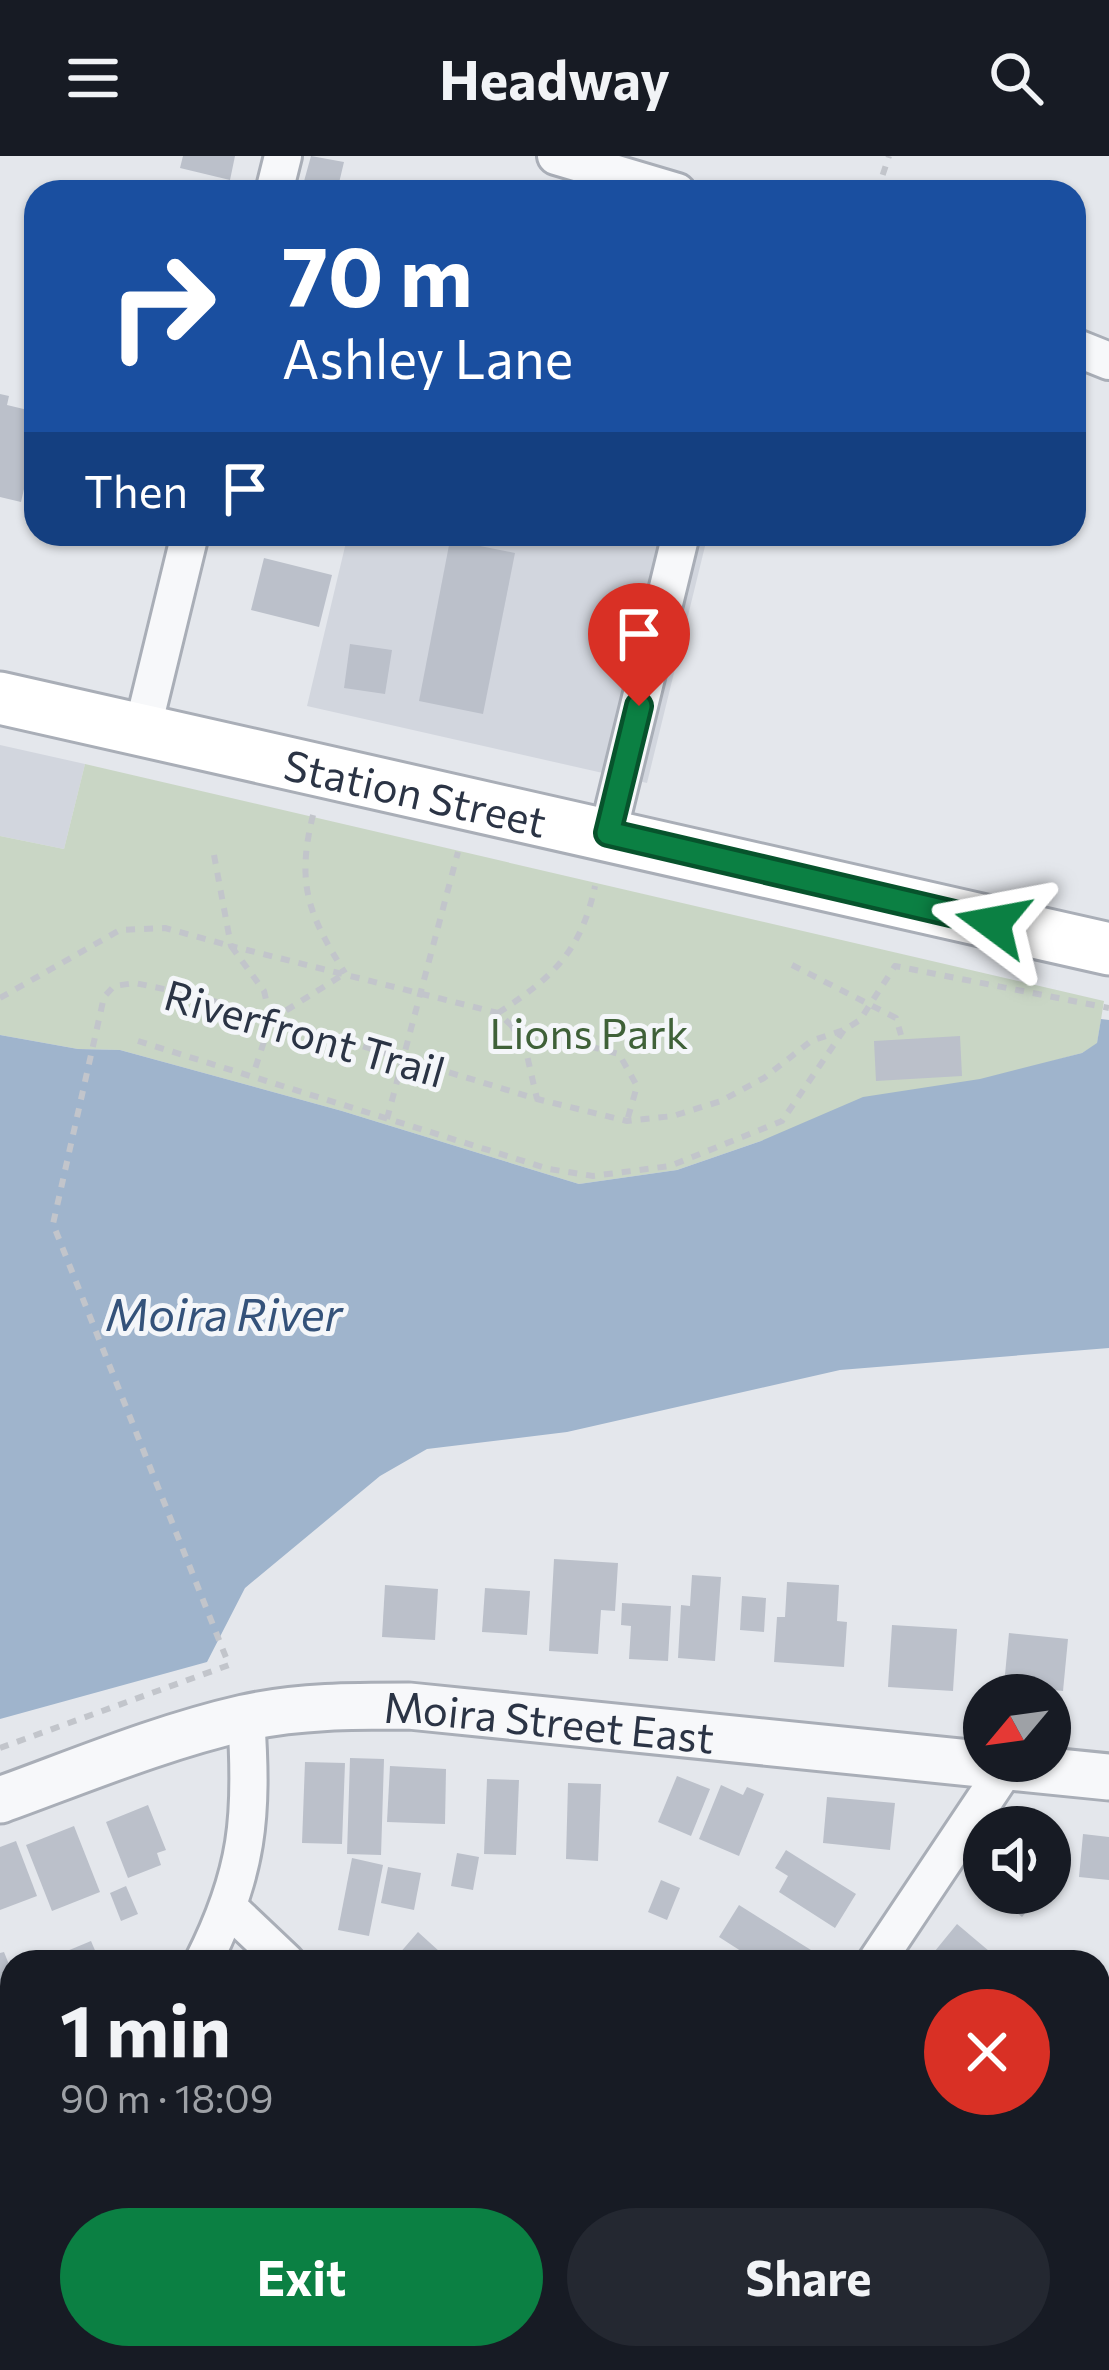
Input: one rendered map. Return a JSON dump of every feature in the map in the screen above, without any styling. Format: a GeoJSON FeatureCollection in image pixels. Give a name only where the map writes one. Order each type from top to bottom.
{"type":"FeatureCollection","features":[{"type":"Feature","properties":{"kind":"main road","name":"Station Street"},"geometry":{"type":"LineString","coordinates":[[0,698],[1109,950]]}},
{"type":"Feature","properties":{"kind":"street"},"geometry":{"type":"LineString","coordinates":[[556,156],[637,180]]}},
{"type":"Feature","properties":{"kind":"street"},"geometry":{"type":"LineString","coordinates":[[142,731],[187,546]]}},
{"type":"Feature","properties":{"kind":"street"},"geometry":{"type":"LineString","coordinates":[[608,833],[678,546]]}},
{"type":"Feature","properties":{"kind":"street","name":"Moira Street East"},"geometry":{"type":"LineString","coordinates":[[0,1800],[155,1744],[246,1718],[330,1706],[409,1706],[963,1762]]}},
{"type":"Feature","properties":{"kind":"street"},"geometry":{"type":"LineString","coordinates":[[209,1950],[230,1909],[247,1842],[246,1718]]}},
{"type":"Feature","properties":{"kind":"street","name":"Moira Street East"},"geometry":{"type":"LineString","coordinates":[[1071,1773],[1109,1777]]}},
{"type":"Feature","properties":{"kind":"street"},"geometry":{"type":"LineString","coordinates":[[884,1950],[996,1782]]}},
{"type":"Feature","properties":{"kind":"street"},"geometry":{"type":"LineString","coordinates":[[230,1909],[273,1950]]}},
{"type":"Feature","properties":{"kind":"path"},"geometry":{"type":"LineString","coordinates":[[313,814],[303,857],[308,900],[320,933],[345,974]]}},
{"type":"Feature","properties":{"kind":"path"},"geometry":{"type":"LineString","coordinates":[[387,1118],[458,851]]}},
{"type":"Feature","properties":{"kind":"path"},"geometry":{"type":"LineString","coordinates":[[214,855],[231,946],[264,991],[271,1020],[254,1075]]}},
{"type":"Feature","properties":{"kind":"path"},"geometry":{"type":"LineString","coordinates":[[498,1013],[539,986],[566,960],[588,920],[595,886]]}},
{"type":"Feature","properties":{"kind":"path"},"geometry":{"type":"LineString","coordinates":[[0,998],[120,930],[165,928],[498,1013],[526,1051],[537,1100]]}},
{"type":"Feature","properties":{"kind":"path"},"geometry":{"type":"LineString","coordinates":[[792,965],[896,1018],[901,1035]]}},
{"type":"Feature","properties":{"kind":"path","name":"Riverfront Trail"},"geometry":{"type":"LineString","coordinates":[[0,1748],[229,1665],[53,1224],[104,997],[114,986],[135,983],[196,996],[537,1100],[626,1121],[673,1117],[721,1101],[764,1078],[822,1034],[844,1030],[860,1020],[895,966],[1109,1008]]}},
{"type":"Feature","properties":{"kind":"path"},"geometry":{"type":"LineString","coordinates":[[271,1020],[345,974]]}},
{"type":"Feature","properties":{"kind":"path"},"geometry":{"type":"LineString","coordinates":[[512,1026],[619,1054],[637,1086],[626,1121]]}},
{"type":"Feature","properties":{"kind":"path"},"geometry":{"type":"LineString","coordinates":[[138,1041],[570,1174],[593,1176],[670,1166],[782,1121],[844,1030]]}},
{"type":"Feature","properties":{"kind":"shaded area"},"geometry":{"type":"Polygon","coordinates":[[[345,546],[705,546],[647,783],[307,706],[345,546]]]}},
{"type":"Feature","properties":{"kind":"shaded area"},"geometry":{"type":"Polygon","coordinates":[[[0,745],[85,764],[64,849],[0,836],[0,745]]]}},
{"type":"Feature","properties":{"kind":"green space","name":"Lions Park"},"geometry":{"type":"Polygon","coordinates":[[[85,764],[1104,1001],[1097,1044],[1082,1053],[761,1141],[677,1170],[579,1184],[342,1111],[120,1050],[78,1049],[0,1035],[0,836],[64,849],[85,764]]]}},
{"type":"Feature","properties":{"kind":"water","name":"Moira River"},"geometry":{"type":"Polygon","coordinates":[[[1101,1019],[1109,1020],[1109,1348],[840,1370],[567,1432],[427,1449],[380,1476],[245,1588],[207,1662],[0,1719],[0,1035],[78,1049],[120,1050],[342,1111],[579,1184],[677,1170],[761,1141],[863,1097],[980,1079],[1082,1053],[1097,1043],[1101,1019]]]}},
{"type":"Feature","properties":{"kind":"building"},"geometry":{"type":"Polygon","coordinates":[[[183,156],[235,156],[230,180],[180,168],[183,156]]]}},
{"type":"Feature","properties":{"kind":"building"},"geometry":{"type":"Polygon","coordinates":[[[311,156],[344,162],[340,180],[304,180],[311,156]]]}},
{"type":"Feature","properties":{"kind":"building"},"geometry":{"type":"Polygon","coordinates":[[[0,394],[9,396],[7,405],[24,409],[24,489],[21,502],[0,497],[0,394]]]}},
{"type":"Feature","properties":{"kind":"building"},"geometry":{"type":"Polygon","coordinates":[[[449,546],[515,553],[483,714],[419,701],[449,546]]]}},
{"type":"Feature","properties":{"kind":"building"},"geometry":{"type":"Polygon","coordinates":[[[264,558],[332,575],[319,627],[251,610],[264,558]]]}},
{"type":"Feature","properties":{"kind":"building"},"geometry":{"type":"Polygon","coordinates":[[[350,644],[392,650],[385,694],[344,688],[350,644]]]}},
{"type":"Feature","properties":{"kind":"building"},"geometry":{"type":"Polygon","coordinates":[[[960,1036],[962,1076],[876,1081],[874,1041],[960,1036]]]}},
{"type":"Feature","properties":{"kind":"building"},"geometry":{"type":"Polygon","coordinates":[[[554,1559],[618,1563],[615,1611],[601,1610],[598,1654],[549,1651],[554,1559]]]}},
{"type":"Feature","properties":{"kind":"building"},"geometry":{"type":"Polygon","coordinates":[[[692,1575],[721,1577],[715,1661],[678,1658],[681,1605],[690,1606],[692,1575]]]}},
{"type":"Feature","properties":{"kind":"building"},"geometry":{"type":"Polygon","coordinates":[[[787,1582],[839,1585],[837,1621],[847,1622],[844,1667],[774,1662],[777,1617],[785,1617],[787,1582]]]}},
{"type":"Feature","properties":{"kind":"building"},"geometry":{"type":"Polygon","coordinates":[[[385,1585],[438,1589],[435,1640],[382,1637],[385,1585]]]}},
{"type":"Feature","properties":{"kind":"building"},"geometry":{"type":"Polygon","coordinates":[[[485,1588],[530,1591],[527,1635],[482,1632],[485,1588]]]}},
{"type":"Feature","properties":{"kind":"building"},"geometry":{"type":"Polygon","coordinates":[[[742,1596],[766,1598],[764,1632],[740,1630],[742,1596]]]}},
{"type":"Feature","properties":{"kind":"building"},"geometry":{"type":"Polygon","coordinates":[[[622,1603],[671,1606],[668,1661],[629,1659],[631,1626],[621,1625],[622,1603]]]}},
{"type":"Feature","properties":{"kind":"building"},"geometry":{"type":"Polygon","coordinates":[[[892,1625],[957,1629],[953,1691],[888,1687],[892,1625]]]}},
{"type":"Feature","properties":{"kind":"building"},"geometry":{"type":"Polygon","coordinates":[[[1009,1633],[1068,1639],[1065,1674],[1005,1674],[1009,1633]]]}},
{"type":"Feature","properties":{"kind":"building"},"geometry":{"type":"Polygon","coordinates":[[[350,1758],[384,1759],[381,1855],[347,1854],[350,1758]]]}},
{"type":"Feature","properties":{"kind":"building"},"geometry":{"type":"Polygon","coordinates":[[[305,1762],[345,1763],[342,1844],[302,1843],[305,1762]]]}},
{"type":"Feature","properties":{"kind":"building"},"geometry":{"type":"Polygon","coordinates":[[[390,1766],[446,1769],[445,1824],[387,1822],[390,1766]]]}},
{"type":"Feature","properties":{"kind":"building"},"geometry":{"type":"Polygon","coordinates":[[[677,1776],[710,1789],[691,1836],[658,1822],[677,1776]]]}},
{"type":"Feature","properties":{"kind":"building"},"geometry":{"type":"Polygon","coordinates":[[[487,1779],[519,1780],[516,1855],[484,1854],[487,1779]]]}},
{"type":"Feature","properties":{"kind":"building"},"geometry":{"type":"Polygon","coordinates":[[[568,1783],[601,1784],[598,1861],[566,1859],[568,1783]]]}},
{"type":"Feature","properties":{"kind":"building"},"geometry":{"type":"Polygon","coordinates":[[[721,1785],[743,1795],[747,1787],[764,1794],[739,1856],[699,1839],[721,1785]]]}},
{"type":"Feature","properties":{"kind":"building"},"geometry":{"type":"Polygon","coordinates":[[[827,1797],[895,1803],[890,1850],[823,1843],[827,1797]]]}},
{"type":"Feature","properties":{"kind":"building"},"geometry":{"type":"Polygon","coordinates":[[[148,1805],[166,1850],[157,1853],[161,1865],[128,1878],[106,1822],[148,1805]]]}},
{"type":"Feature","properties":{"kind":"building"},"geometry":{"type":"Polygon","coordinates":[[[74,1826],[100,1892],[52,1911],[26,1845],[74,1826]]]}},
{"type":"Feature","properties":{"kind":"building"},"geometry":{"type":"Polygon","coordinates":[[[1083,1834],[1109,1837],[1109,1880],[1079,1877],[1083,1834]]]}},
{"type":"Feature","properties":{"kind":"building"},"geometry":{"type":"Polygon","coordinates":[[[16,1841],[37,1896],[0,1910],[0,1847],[16,1841]]]}},
{"type":"Feature","properties":{"kind":"building"},"geometry":{"type":"Polygon","coordinates":[[[786,1850],[856,1894],[835,1928],[779,1892],[788,1876],[775,1868],[786,1850]]]}},
{"type":"Feature","properties":{"kind":"building"},"geometry":{"type":"Polygon","coordinates":[[[457,1853],[479,1857],[473,1890],[451,1886],[457,1853]]]}},
{"type":"Feature","properties":{"kind":"building"},"geometry":{"type":"Polygon","coordinates":[[[352,1858],[383,1865],[369,1936],[338,1930],[352,1858]]]}},
{"type":"Feature","properties":{"kind":"building"},"geometry":{"type":"Polygon","coordinates":[[[388,1867],[421,1873],[414,1910],[381,1903],[388,1867]]]}},
{"type":"Feature","properties":{"kind":"building"},"geometry":{"type":"Polygon","coordinates":[[[661,1880],[680,1888],[667,1920],[648,1912],[661,1880]]]}},
{"type":"Feature","properties":{"kind":"building"},"geometry":{"type":"Polygon","coordinates":[[[126,1886],[138,1914],[121,1921],[110,1893],[126,1886]]]}},
{"type":"Feature","properties":{"kind":"building"},"geometry":{"type":"Polygon","coordinates":[[[739,1905],[811,1950],[739,1950],[719,1937],[739,1905]]]}},
{"type":"Feature","properties":{"kind":"building"},"geometry":{"type":"Polygon","coordinates":[[[957,1924],[988,1950],[936,1950],[957,1924]]]}},
{"type":"Feature","properties":{"kind":"building"},"geometry":{"type":"Polygon","coordinates":[[[418,1932],[438,1950],[402,1950],[418,1932]]]}},
{"type":"Feature","properties":{"kind":"building"},"geometry":{"type":"Polygon","coordinates":[[[91,1941],[95,1950],[69,1950],[91,1941]]]}},
{"type":"Feature","properties":{"kind":"route"},"geometry":{"type":"LineString","coordinates":[[639,706],[608,833],[993,923]]}}]}
